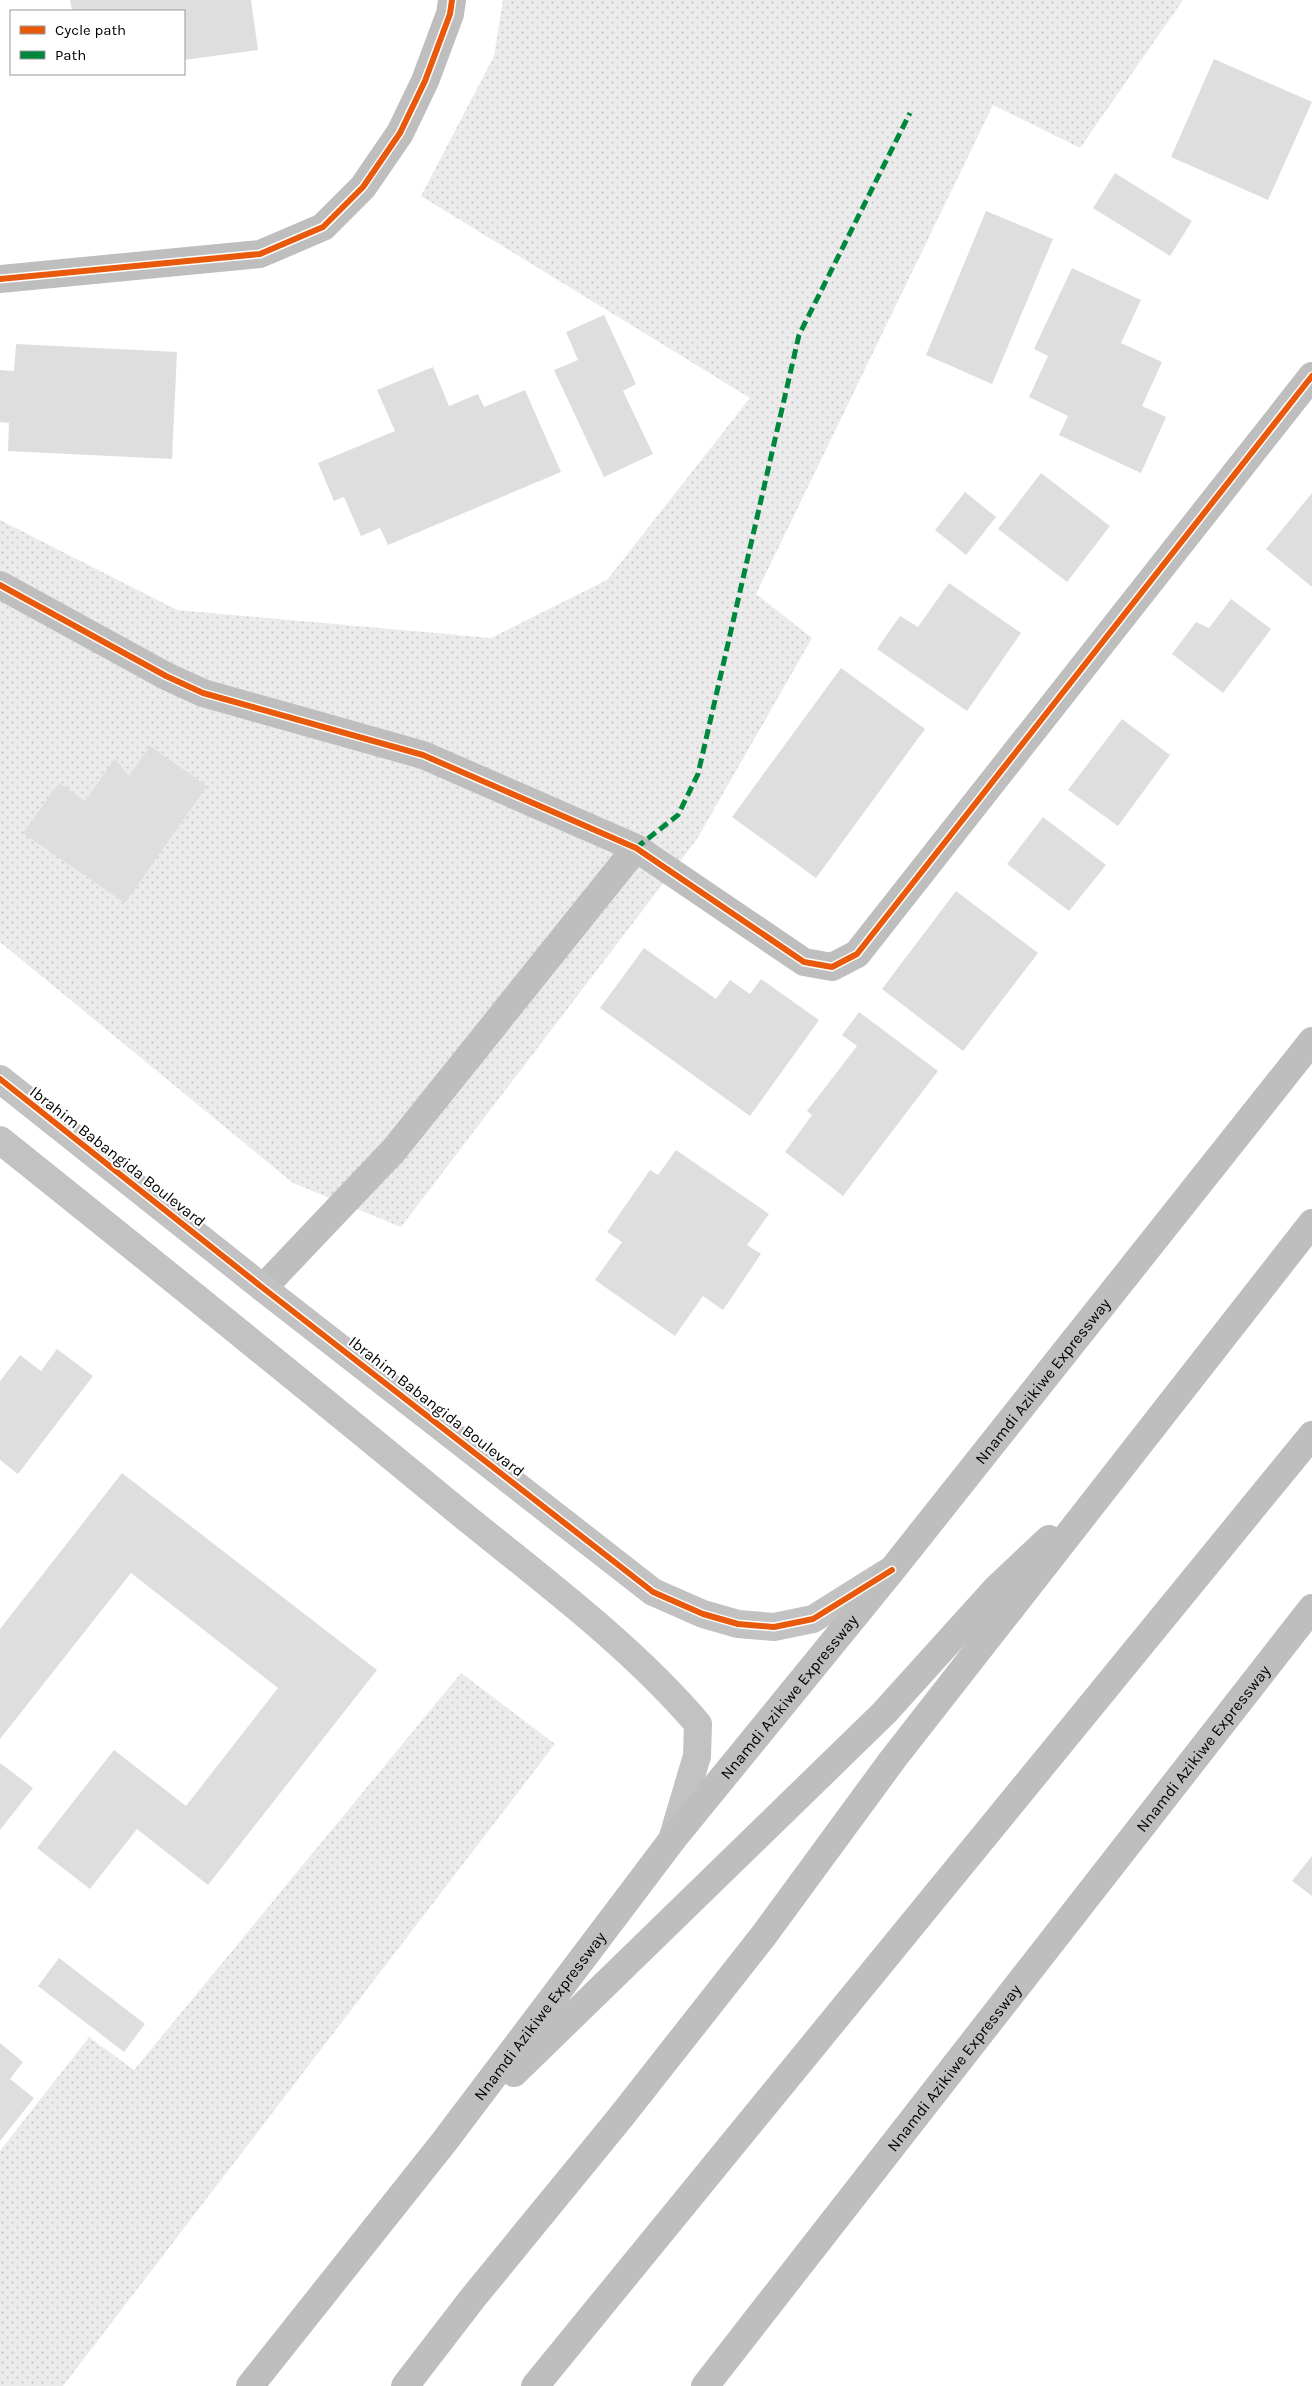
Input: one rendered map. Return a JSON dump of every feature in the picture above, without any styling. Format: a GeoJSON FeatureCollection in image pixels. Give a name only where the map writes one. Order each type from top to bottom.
{"type":"FeatureCollection","features":[{"type":"Feature","properties":{"kind":"main road"},"geometry":{"type":"LineString","coordinates":[[0,279],[260,254],[323,227],[363,187],[400,133],[425,81],[450,14],[452,0]]}},
{"type":"Feature","properties":{"kind":"main road"},"geometry":{"type":"LineString","coordinates":[[0,585],[166,676],[203,692],[423,755],[636,848],[804,962],[832,967],[858,954],[1312,376]]}},
{"type":"Feature","properties":{"kind":"main road"},"geometry":{"type":"LineString","coordinates":[[263,1288],[394,1150],[636,848]]}},
{"type":"Feature","properties":{"kind":"main road","name":"Nnamdi Azikiwe Expressway"},"geometry":{"type":"LineString","coordinates":[[272,2358],[444,2142],[672,1840],[892,1570],[1312,1041]]}},
{"type":"Feature","properties":{"kind":"main road"},"geometry":{"type":"LineString","coordinates":[[406,2386],[472,2299],[620,2118],[758,1942],[893,1759],[1312,1223]]}},
{"type":"Feature","properties":{"kind":"main road"},"geometry":{"type":"LineString","coordinates":[[535,2386],[1312,1435]]}},
{"type":"Feature","properties":{"kind":"main road"},"geometry":{"type":"LineString","coordinates":[[444,2142],[601,1986],[884,1713],[997,1588],[1114,1478]]}},
{"type":"Feature","properties":{"kind":"main road","name":"Nnamdi Azikiwe Expressway"},"geometry":{"type":"LineString","coordinates":[[705,2386],[1312,1608]]}},
{"type":"Feature","properties":{"kind":"main road"},"geometry":{"type":"LineString","coordinates":[[250,2386],[272,2358]]}},
{"type":"Feature","properties":{"kind":"main road"},"geometry":{"type":"LineString","coordinates":[[255,2386],[272,2358]]}},
{"type":"Feature","properties":{"kind":"street","name":"Ibrahim Babangida Boulevard"},"geometry":{"type":"LineString","coordinates":[[0,1080],[643,1584],[670,1599],[703,1614],[738,1624],[774,1627],[813,1619],[892,1570]]}},
{"type":"Feature","properties":{"kind":"street"},"geometry":{"type":"LineString","coordinates":[[0,1140],[316,1394],[606,1633],[676,1698],[698,1724],[697,1756],[672,1840]]}},
{"type":"Feature","properties":{"kind":"shaded area"},"geometry":{"type":"Polygon","coordinates":[[[503,0],[1183,0],[1080,148],[993,105],[756,594],[812,638],[697,839],[401,1227],[293,1183],[0,942],[0,520],[177,610],[491,638],[607,580],[750,398],[421,196],[494,56],[503,0]]]}},
{"type":"Feature","properties":{"kind":"shaded area"},"geometry":{"type":"Polygon","coordinates":[[[461,1673],[555,1744],[63,2386],[0,2386],[0,2151],[89,2037],[134,2070],[461,1673]]]}},
{"type":"Feature","properties":{"kind":"building"},"geometry":{"type":"Polygon","coordinates":[[[70,0],[251,0],[258,50],[185,60],[185,10],[72,10],[70,0]]]}},
{"type":"Feature","properties":{"kind":"building"},"geometry":{"type":"Polygon","coordinates":[[[1214,59],[1312,102],[1268,200],[1171,157],[1214,59]]]}},
{"type":"Feature","properties":{"kind":"building"},"geometry":{"type":"Polygon","coordinates":[[[1115,173],[1192,221],[1170,256],[1093,208],[1115,173]]]}},
{"type":"Feature","properties":{"kind":"building"},"geometry":{"type":"Polygon","coordinates":[[[986,211],[1053,239],[992,384],[926,355],[986,211]]]}},
{"type":"Feature","properties":{"kind":"building"},"geometry":{"type":"Polygon","coordinates":[[[1072,268],[1141,300],[1121,343],[1162,362],[1142,406],[1166,417],[1141,473],[1059,435],[1068,416],[1029,397],[1048,356],[1034,349],[1072,268]]]}},
{"type":"Feature","properties":{"kind":"building"},"geometry":{"type":"Polygon","coordinates":[[[604,315],[636,384],[623,391],[653,454],[604,477],[554,370],[578,360],[566,332],[604,315]]]}},
{"type":"Feature","properties":{"kind":"building"},"geometry":{"type":"Polygon","coordinates":[[[16,344],[177,352],[172,459],[8,451],[9,423],[0,422],[0,370],[14,371],[16,344]]]}},
{"type":"Feature","properties":{"kind":"building"},"geometry":{"type":"Polygon","coordinates":[[[433,367],[449,406],[478,394],[484,407],[525,390],[561,472],[388,545],[380,528],[361,536],[344,497],[334,501],[318,463],[395,431],[377,390],[433,367]]]}},
{"type":"Feature","properties":{"kind":"building"},"geometry":{"type":"Polygon","coordinates":[[[1041,473],[1110,526],[1067,582],[998,529],[1041,473]]]}},
{"type":"Feature","properties":{"kind":"building"},"geometry":{"type":"Polygon","coordinates":[[[965,492],[996,517],[966,555],[935,530],[965,492]]]}},
{"type":"Feature","properties":{"kind":"building"},"geometry":{"type":"Polygon","coordinates":[[[1312,493],[1312,587],[1266,549],[1312,493]]]}},
{"type":"Feature","properties":{"kind":"building"},"geometry":{"type":"Polygon","coordinates":[[[949,583],[1021,633],[967,711],[877,649],[900,616],[918,627],[949,583]]]}},
{"type":"Feature","properties":{"kind":"building"},"geometry":{"type":"Polygon","coordinates":[[[1231,599],[1271,629],[1223,693],[1172,654],[1196,622],[1209,628],[1231,599]]]}},
{"type":"Feature","properties":{"kind":"building"},"geometry":{"type":"Polygon","coordinates":[[[841,668],[925,729],[816,878],[732,817],[841,668]]]}},
{"type":"Feature","properties":{"kind":"building"},"geometry":{"type":"Polygon","coordinates":[[[1122,719],[1170,755],[1118,826],[1068,790],[1122,719]]]}},
{"type":"Feature","properties":{"kind":"building"},"geometry":{"type":"Polygon","coordinates":[[[150,746],[207,786],[125,903],[23,833],[59,783],[85,801],[115,759],[129,776],[150,746]]]}},
{"type":"Feature","properties":{"kind":"building"},"geometry":{"type":"Polygon","coordinates":[[[1043,817],[1106,865],[1069,911],[1007,864],[1043,817]]]}},
{"type":"Feature","properties":{"kind":"building"},"geometry":{"type":"Polygon","coordinates":[[[956,891],[1038,953],[963,1051],[882,989],[956,891]]]}},
{"type":"Feature","properties":{"kind":"building"},"geometry":{"type":"Polygon","coordinates":[[[644,948],[716,999],[730,980],[750,994],[761,979],[819,1020],[750,1116],[600,1008],[644,948]]]}},
{"type":"Feature","properties":{"kind":"building"},"geometry":{"type":"Polygon","coordinates":[[[859,1012],[938,1071],[843,1196],[785,1152],[812,1115],[807,1111],[857,1046],[842,1035],[859,1012]]]}},
{"type":"Feature","properties":{"kind":"building"},"geometry":{"type":"Polygon","coordinates":[[[676,1150],[769,1214],[747,1245],[761,1254],[723,1310],[703,1296],[675,1336],[595,1280],[622,1242],[607,1232],[650,1170],[658,1175],[676,1150]]]}},
{"type":"Feature","properties":{"kind":"building"},"geometry":{"type":"Polygon","coordinates":[[[57,1349],[93,1376],[18,1474],[0,1460],[0,1381],[20,1355],[41,1371],[57,1349]]]}},
{"type":"Feature","properties":{"kind":"building"},"geometry":{"type":"Polygon","coordinates":[[[122,1473],[377,1670],[208,1885],[137,1829],[90,1889],[37,1848],[114,1750],[186,1806],[278,1688],[131,1573],[0,1739],[0,1629],[122,1473]]]}},
{"type":"Feature","properties":{"kind":"building"},"geometry":{"type":"Polygon","coordinates":[[[0,1763],[33,1788],[0,1830],[0,1763]]]}},
{"type":"Feature","properties":{"kind":"building"},"geometry":{"type":"Polygon","coordinates":[[[1312,1856],[1312,1896],[1292,1881],[1312,1856]]]}},
{"type":"Feature","properties":{"kind":"building"},"geometry":{"type":"Polygon","coordinates":[[[59,1958],[145,2024],[124,2052],[38,1986],[59,1958]]]}},
{"type":"Feature","properties":{"kind":"building"},"geometry":{"type":"Polygon","coordinates":[[[0,2043],[23,2062],[10,2079],[34,2098],[0,2141],[0,2043]]]}},
{"type":"Feature","properties":{"kind":"marked path"},"geometry":{"type":"LineString","coordinates":[[636,848],[678,815],[698,774],[799,335],[910,113]]}},
{"type":"Feature","properties":{"kind":"cycle path"},"geometry":{"type":"LineString","coordinates":[[0,279],[260,254],[323,227],[363,187],[400,133],[425,81],[450,14],[452,0]]}},
{"type":"Feature","properties":{"kind":"cycle path"},"geometry":{"type":"LineString","coordinates":[[0,585],[166,676],[203,693],[423,755],[636,848],[804,962],[832,967],[857,954],[1312,376]]}},
{"type":"Feature","properties":{"kind":"cycle path"},"geometry":{"type":"LineString","coordinates":[[0,1079],[263,1288],[653,1592],[703,1614],[738,1624],[774,1627],[813,1619],[892,1570]]}}]}
